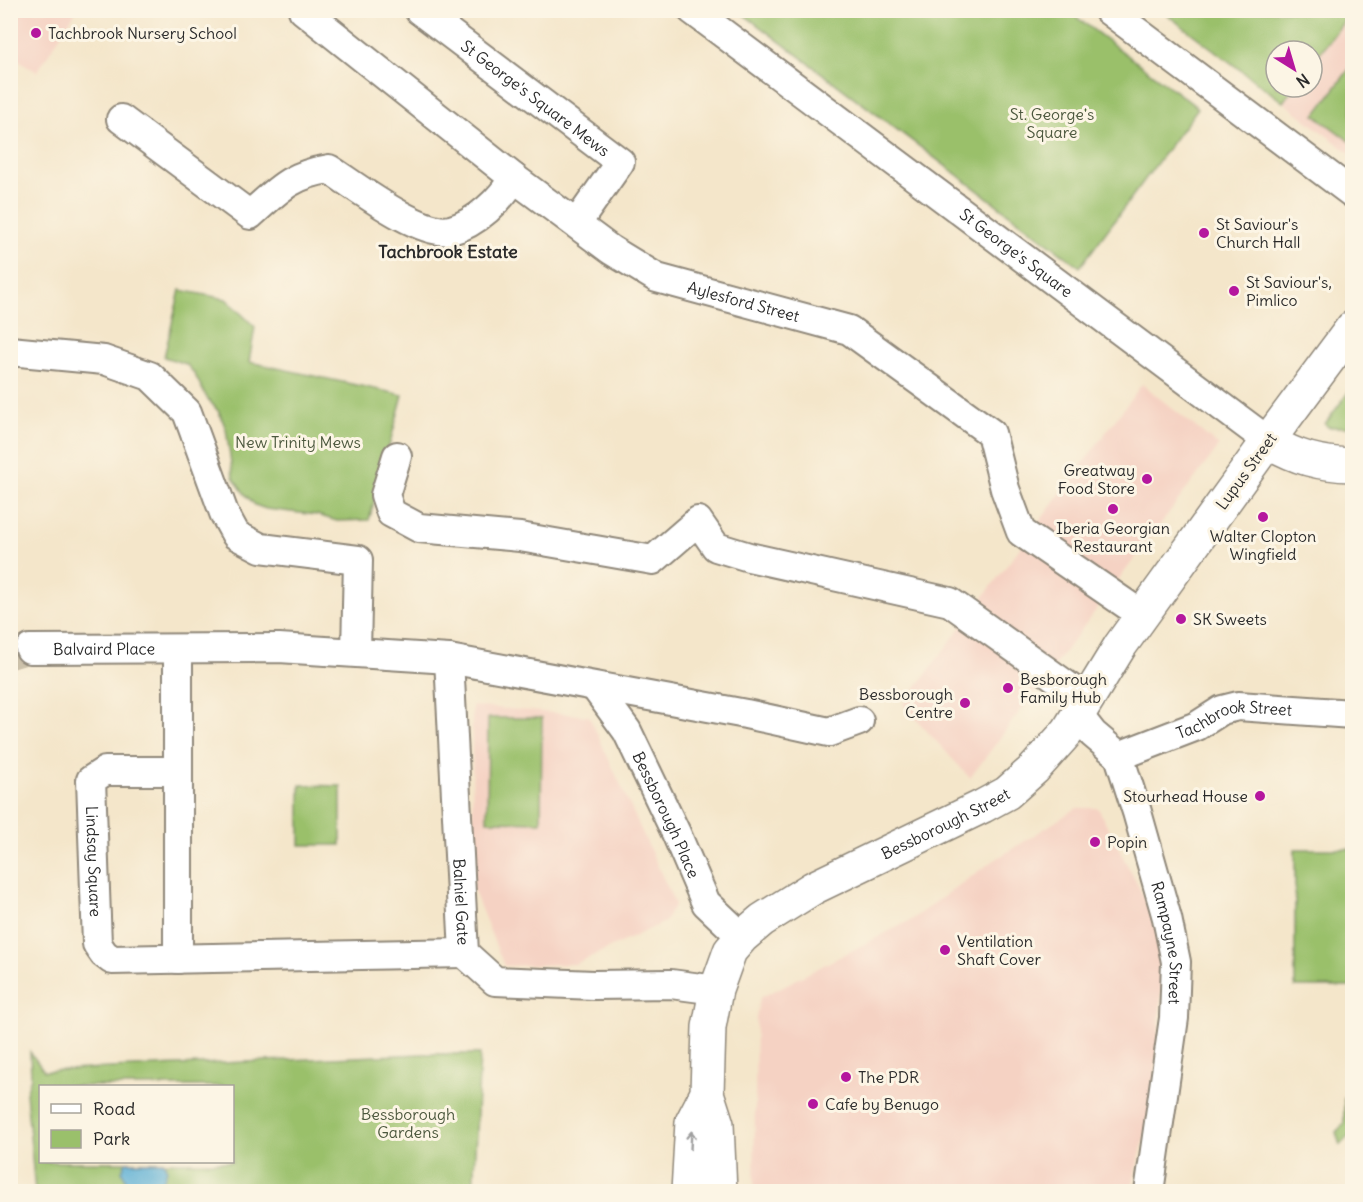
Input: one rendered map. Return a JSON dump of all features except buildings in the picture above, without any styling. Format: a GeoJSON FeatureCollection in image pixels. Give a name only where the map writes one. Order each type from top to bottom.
{"type":"FeatureCollection","features":[{"type":"Feature","properties":{"kind":"main road","name":"Lupus Street"},"geometry":{"type":"LineString","coordinates":[[1142,615],[1353,328]]}},
{"type":"Feature","properties":{"kind":"main road","name":"St George's Square"},"geometry":{"type":"LineString","coordinates":[[1268,441],[1288,453],[1318,463],[1353,465]]}},
{"type":"Feature","properties":{"kind":"main road","name":"Bessborough Street"},"geometry":{"type":"LineString","coordinates":[[707,1093],[709,1027],[716,990],[730,951],[742,937],[762,920],[813,888],[1007,793],[1034,769],[1068,731],[1120,646],[1142,615]]}},
{"type":"Feature","properties":{"kind":"main road"},"geometry":{"type":"LineString","coordinates":[[688,1191],[692,1122],[707,1093]]}},
{"type":"Feature","properties":{"kind":"main road"},"geometry":{"type":"LineString","coordinates":[[707,1093],[717,1125],[720,1191]]}},
{"type":"Feature","properties":{"kind":"street","name":"Aylesford Street"},"geometry":{"type":"LineString","coordinates":[[303,10],[514,178],[612,250],[657,278],[849,330],[990,433],[1005,489],[1021,532],[1142,615]]}},
{"type":"Feature","properties":{"kind":"street","name":"St George's Square Mews"},"geometry":{"type":"LineString","coordinates":[[419,10],[620,162],[577,224]]}},
{"type":"Feature","properties":{"kind":"street","name":"St George's Square"},"geometry":{"type":"LineString","coordinates":[[692,10],[1268,441]]}},
{"type":"Feature","properties":{"kind":"street"},"geometry":{"type":"LineString","coordinates":[[1108,10],[1353,193]]}},
{"type":"Feature","properties":{"kind":"street"},"geometry":{"type":"LineString","coordinates":[[121,119],[250,214],[288,181],[309,172],[328,169],[401,217],[426,227],[449,231],[470,222],[489,208],[504,194],[514,178]]}},
{"type":"Feature","properties":{"kind":"street"},"geometry":{"type":"LineString","coordinates":[[10,351],[104,360],[150,376],[187,412],[224,513],[236,535],[261,548],[358,560],[356,652]]}},
{"type":"Feature","properties":{"kind":"street"},"geometry":{"type":"LineString","coordinates":[[397,456],[385,495],[391,513],[419,528],[520,537],[653,560],[698,521],[716,547],[749,557],[950,602],[1083,708],[1093,734],[1119,756]]}},
{"type":"Feature","properties":{"kind":"street"},"geometry":{"type":"LineString","coordinates":[[178,958],[178,649],[279,648],[449,659],[746,714],[830,732],[859,721]]}},
{"type":"Feature","properties":{"kind":"street","name":"Balvaird Place"},"geometry":{"type":"LineString","coordinates":[[30,649],[178,649]]}},
{"type":"Feature","properties":{"kind":"street","name":"Balniel Gate"},"geometry":{"type":"LineString","coordinates":[[449,659],[464,953],[495,981],[594,985],[671,984],[716,990]]}},
{"type":"Feature","properties":{"kind":"street","name":"Bessborough Place"},"geometry":{"type":"LineString","coordinates":[[595,687],[627,731],[676,833],[706,903],[742,937]]}},
{"type":"Feature","properties":{"kind":"street","name":"Tachbrook Street"},"geometry":{"type":"LineString","coordinates":[[1119,756],[1197,726],[1222,710],[1238,705],[1353,714]]}},
{"type":"Feature","properties":{"kind":"street","name":"Rampayne Street"},"geometry":{"type":"LineString","coordinates":[[1119,756],[1155,874],[1176,962],[1174,1018],[1149,1191]]}},
{"type":"Feature","properties":{"kind":"street","name":"Lindsay Square"},"geometry":{"type":"LineString","coordinates":[[177,771],[105,771],[91,780],[97,944],[112,960],[464,953]]}},
{"type":"Feature","properties":{"kind":"shaded area","name":"Tachbrook Nursery School"},"geometry":{"type":"Polygon","coordinates":[[[10,11],[76,11],[37,72],[11,55],[10,11]]]}},
{"type":"Feature","properties":{"kind":"shaded area"},"geometry":{"type":"Polygon","coordinates":[[[1162,11],[1352,11],[1352,155],[1279,99],[1324,99],[1324,39],[1264,39],[1264,88],[1162,11]]]}},
{"type":"Feature","properties":{"kind":"shaded area"},"geometry":{"type":"Polygon","coordinates":[[[1142,384],[1219,446],[970,778],[903,705],[1142,384]]]}},
{"type":"Feature","properties":{"kind":"shaded area"},"geometry":{"type":"Polygon","coordinates":[[[472,706],[589,716],[675,904],[665,922],[575,964],[504,966],[473,889],[472,706]]]}},
{"type":"Feature","properties":{"kind":"shaded area"},"geometry":{"type":"Polygon","coordinates":[[[1077,808],[1098,808],[1165,938],[1154,1099],[1131,1191],[754,1192],[756,1017],[760,998],[911,920],[987,865],[1077,808]]]}},
{"type":"Feature","properties":{"kind":"green space"},"geometry":{"type":"Polygon","coordinates":[[[1162,10],[1352,11],[1324,47],[1324,39],[1264,39],[1264,88],[1162,10]]]}},
{"type":"Feature","properties":{"kind":"green space","name":"St. George's Square"},"geometry":{"type":"Polygon","coordinates":[[[739,11],[1068,11],[1198,108],[1080,267],[739,11]]]}},
{"type":"Feature","properties":{"kind":"green space"},"geometry":{"type":"Polygon","coordinates":[[[1350,68],[1352,70],[1352,143],[1315,115],[1350,68]]]}},
{"type":"Feature","properties":{"kind":"green space","name":"New Trinity Mews"},"geometry":{"type":"Polygon","coordinates":[[[180,290],[226,299],[255,327],[249,362],[403,395],[369,520],[337,521],[317,515],[266,509],[255,505],[244,493],[233,477],[226,429],[219,412],[207,398],[194,373],[186,364],[164,357],[180,290]]]}},
{"type":"Feature","properties":{"kind":"green space"},"geometry":{"type":"Polygon","coordinates":[[[1352,387],[1352,427],[1328,427],[1325,424],[1352,387]]]}},
{"type":"Feature","properties":{"kind":"green space"},"geometry":{"type":"Polygon","coordinates":[[[488,718],[542,718],[541,822],[487,821],[488,718]]]}},
{"type":"Feature","properties":{"kind":"green space"},"geometry":{"type":"Polygon","coordinates":[[[300,785],[341,786],[341,845],[300,845],[300,785]]]}},
{"type":"Feature","properties":{"kind":"green space"},"geometry":{"type":"Polygon","coordinates":[[[1295,849],[1352,849],[1352,987],[1295,987],[1295,849]]]}},
{"type":"Feature","properties":{"kind":"green space","name":"Bessborough Gardens"},"geometry":{"type":"Polygon","coordinates":[[[30,1052],[44,1071],[422,1054],[480,1054],[473,1191],[35,1191],[26,1093],[31,1077],[30,1052]]]}},
{"type":"Feature","properties":{"kind":"green space"},"geometry":{"type":"Polygon","coordinates":[[[1352,1089],[1352,1133],[1340,1145],[1336,1132],[1344,1124],[1344,1099],[1352,1089]]]}},
{"type":"Feature","properties":{"kind":"water"},"geometry":{"type":"Polygon","coordinates":[[[126,1163],[164,1163],[167,1170],[161,1186],[145,1191],[129,1187],[122,1171],[126,1163]]]}},
{"type":"Feature","properties":{"kind":"tunnel"},"geometry":{"type":"LineString","coordinates":[[10,655],[30,649]]}},
{"type":"Feature","properties":{"kind":"place","name":"Tachbrook Nursery School"},"geometry":{"type":"Point","coordinates":[36,33]}},
{"type":"Feature","properties":{"kind":"place","name":"St Saviour's Church Hall"},"geometry":{"type":"Point","coordinates":[1204,233]}},
{"type":"Feature","properties":{"kind":"place","name":"St Saviour's, Pimlico"},"geometry":{"type":"Point","coordinates":[1234,291]}},
{"type":"Feature","properties":{"kind":"place","name":"Greatway Food Store"},"geometry":{"type":"Point","coordinates":[1147,479]}},
{"type":"Feature","properties":{"kind":"place","name":"Iberia Georgian Restaurant"},"geometry":{"type":"Point","coordinates":[1113,509]}},
{"type":"Feature","properties":{"kind":"place","name":"Walter Clopton Wingfield"},"geometry":{"type":"Point","coordinates":[1263,517]}},
{"type":"Feature","properties":{"kind":"place","name":"SK Sweets"},"geometry":{"type":"Point","coordinates":[1181,619]}},
{"type":"Feature","properties":{"kind":"place","name":"Besborough Family Hub"},"geometry":{"type":"Point","coordinates":[1008,688]}},
{"type":"Feature","properties":{"kind":"place","name":"Bessborough Centre"},"geometry":{"type":"Point","coordinates":[965,703]}},
{"type":"Feature","properties":{"kind":"place","name":"Stourhead House"},"geometry":{"type":"Point","coordinates":[1260,796]}},
{"type":"Feature","properties":{"kind":"place","name":"Popin"},"geometry":{"type":"Point","coordinates":[1095,842]}},
{"type":"Feature","properties":{"kind":"place","name":"Ventilation Shaft Cover"},"geometry":{"type":"Point","coordinates":[945,950]}},
{"type":"Feature","properties":{"kind":"place","name":"The PDR"},"geometry":{"type":"Point","coordinates":[846,1077]}},
{"type":"Feature","properties":{"kind":"place","name":"Cafe by Benugo"},"geometry":{"type":"Point","coordinates":[813,1104]}},
{"type":"Feature","properties":{"kind":"district","name":"Tachbrook Estate"},"geometry":{"type":"Point","coordinates":[448,251]}}]}
